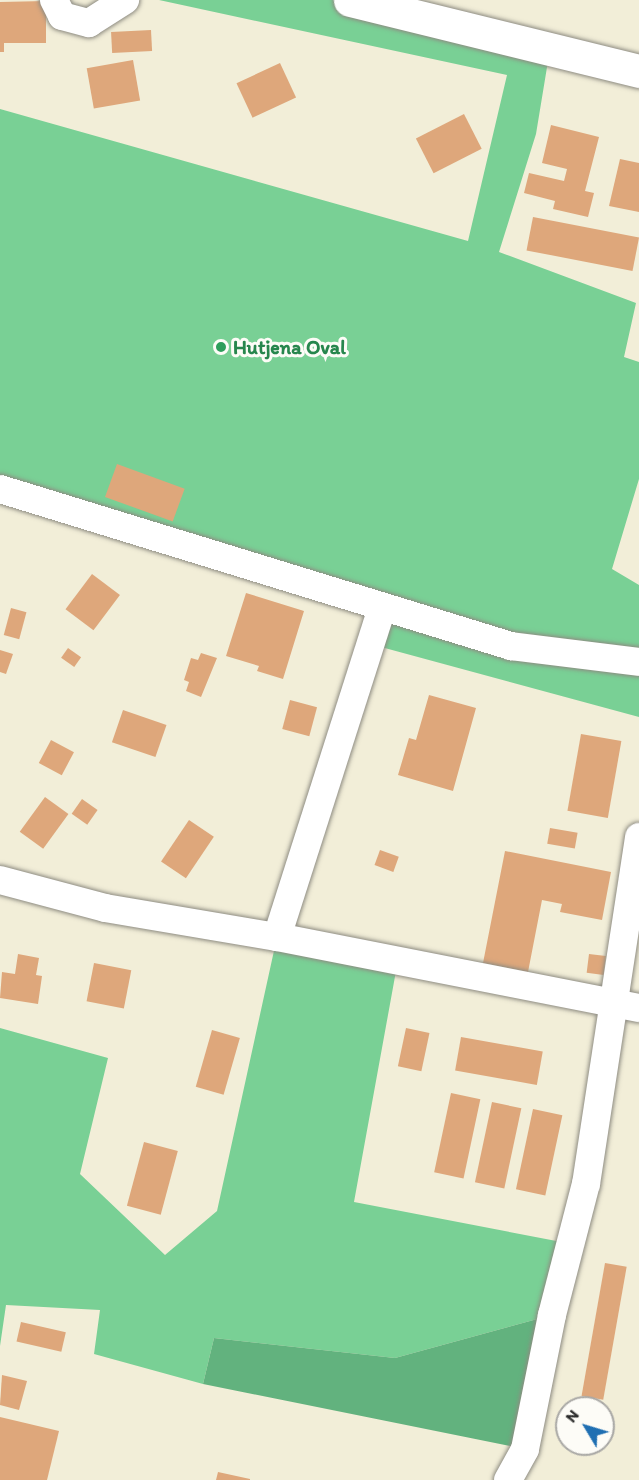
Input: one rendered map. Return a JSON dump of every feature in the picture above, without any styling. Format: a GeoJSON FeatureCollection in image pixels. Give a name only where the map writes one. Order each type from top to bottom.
{"type":"FeatureCollection","features":[{"type":"Feature","properties":{"kind":"main road"},"geometry":{"type":"LineString","coordinates":[[350,0],[639,71]]}},
{"type":"Feature","properties":{"kind":"street"},"geometry":{"type":"LineString","coordinates":[[54,0],[62,16],[89,23],[125,0]]}},
{"type":"Feature","properties":{"kind":"street"},"geometry":{"type":"LineString","coordinates":[[0,489],[511,645],[639,662]]}},
{"type":"Feature","properties":{"kind":"street"},"geometry":{"type":"LineString","coordinates":[[277,937],[382,607]]}},
{"type":"Feature","properties":{"kind":"street"},"geometry":{"type":"LineString","coordinates":[[508,1480],[525,1449],[552,1315],[586,1184],[611,1002],[639,837]]}},
{"type":"Feature","properties":{"kind":"street"},"geometry":{"type":"LineString","coordinates":[[0,880],[105,908],[277,937],[639,1008]]}},
{"type":"Feature","properties":{"kind":"green space"},"geometry":{"type":"Polygon","coordinates":[[[159,0],[350,0],[550,49],[536,134],[499,252],[636,303],[624,357],[639,362],[639,479],[612,569],[639,585],[639,717],[370,644],[382,607],[0,489],[0,109],[468,241],[507,75],[159,0]]]}},
{"type":"Feature","properties":{"kind":"green space"},"geometry":{"type":"Polygon","coordinates":[[[277,937],[398,960],[354,1202],[572,1244],[552,1315],[395,1358],[214,1338],[203,1384],[94,1354],[100,1310],[6,1305],[0,1346],[0,1028],[108,1058],[80,1174],[165,1255],[217,1211],[277,937]]]}},
{"type":"Feature","properties":{"kind":"green space"},"geometry":{"type":"Polygon","coordinates":[[[552,1315],[525,1449],[203,1384],[214,1338],[395,1358],[552,1315]]]}},
{"type":"Feature","properties":{"kind":"building"},"geometry":{"type":"Polygon","coordinates":[[[46,1],[46,43],[4,43],[4,52],[0,52],[0,2],[46,1]]]}},
{"type":"Feature","properties":{"kind":"building"},"geometry":{"type":"Polygon","coordinates":[[[151,30],[152,51],[112,53],[111,32],[151,30]]]}},
{"type":"Feature","properties":{"kind":"building"},"geometry":{"type":"Polygon","coordinates":[[[133,60],[140,100],[94,109],[87,68],[133,60]]]}},
{"type":"Feature","properties":{"kind":"building"},"geometry":{"type":"Polygon","coordinates":[[[280,63],[296,97],[253,118],[236,83],[280,63]]]}},
{"type":"Feature","properties":{"kind":"building"},"geometry":{"type":"Polygon","coordinates":[[[464,114],[482,149],[434,173],[416,139],[464,114]]]}},
{"type":"Feature","properties":{"kind":"building"},"geometry":{"type":"Polygon","coordinates":[[[551,125],[599,137],[585,191],[594,193],[588,217],[553,209],[555,201],[524,193],[529,173],[564,181],[567,169],[542,163],[551,125]]]}},
{"type":"Feature","properties":{"kind":"building"},"geometry":{"type":"Polygon","coordinates":[[[620,159],[639,163],[639,212],[609,206],[620,159]]]}},
{"type":"Feature","properties":{"kind":"building"},"geometry":{"type":"Polygon","coordinates":[[[533,217],[639,238],[633,271],[527,250],[533,217]]]}},
{"type":"Feature","properties":{"kind":"building"},"geometry":{"type":"Polygon","coordinates":[[[117,464],[185,489],[173,522],[105,497],[117,464]]]}},
{"type":"Feature","properties":{"kind":"building"},"geometry":{"type":"Polygon","coordinates":[[[92,574],[120,595],[93,630],[66,609],[92,574]]]}},
{"type":"Feature","properties":{"kind":"building"},"geometry":{"type":"Polygon","coordinates":[[[246,593],[304,611],[283,679],[257,671],[259,666],[226,656],[246,593]]]}},
{"type":"Feature","properties":{"kind":"building"},"geometry":{"type":"Polygon","coordinates":[[[11,608],[26,612],[19,639],[4,635],[11,608]]]}},
{"type":"Feature","properties":{"kind":"building"},"geometry":{"type":"Polygon","coordinates":[[[68,648],[81,657],[74,667],[61,658],[68,648]]]}},
{"type":"Feature","properties":{"kind":"building"},"geometry":{"type":"Polygon","coordinates":[[[0,650],[13,654],[6,674],[0,672],[0,650]]]}},
{"type":"Feature","properties":{"kind":"building"},"geometry":{"type":"Polygon","coordinates":[[[201,653],[217,658],[201,697],[186,691],[189,682],[184,680],[191,658],[198,660],[201,653]]]}},
{"type":"Feature","properties":{"kind":"building"},"geometry":{"type":"Polygon","coordinates":[[[429,695],[476,708],[453,791],[398,775],[409,738],[416,740],[429,695]]]}},
{"type":"Feature","properties":{"kind":"building"},"geometry":{"type":"Polygon","coordinates":[[[290,700],[317,707],[309,736],[282,729],[290,700]]]}},
{"type":"Feature","properties":{"kind":"building"},"geometry":{"type":"Polygon","coordinates":[[[123,710],[166,725],[155,757],[112,742],[123,710]]]}},
{"type":"Feature","properties":{"kind":"building"},"geometry":{"type":"Polygon","coordinates":[[[581,734],[621,741],[608,818],[567,811],[581,734]]]}},
{"type":"Feature","properties":{"kind":"building"},"geometry":{"type":"Polygon","coordinates":[[[51,740],[74,752],[62,775],[39,763],[51,740]]]}},
{"type":"Feature","properties":{"kind":"building"},"geometry":{"type":"Polygon","coordinates":[[[45,797],[68,814],[43,849],[20,832],[45,797]]]}},
{"type":"Feature","properties":{"kind":"building"},"geometry":{"type":"Polygon","coordinates":[[[82,799],[98,810],[87,825],[72,814],[82,799]]]}},
{"type":"Feature","properties":{"kind":"building"},"geometry":{"type":"Polygon","coordinates":[[[189,820],[214,837],[186,878],[161,861],[189,820]]]}},
{"type":"Feature","properties":{"kind":"building"},"geometry":{"type":"Polygon","coordinates":[[[550,828],[578,833],[575,849],[547,844],[550,828]]]}},
{"type":"Feature","properties":{"kind":"building"},"geometry":{"type":"Polygon","coordinates":[[[380,850],[399,857],[393,872],[375,865],[380,850]]]}},
{"type":"Feature","properties":{"kind":"building"},"geometry":{"type":"Polygon","coordinates":[[[505,851],[611,872],[602,920],[560,912],[562,904],[542,900],[528,972],[483,963],[505,851]]]}},
{"type":"Feature","properties":{"kind":"building"},"geometry":{"type":"Polygon","coordinates":[[[18,954],[39,958],[36,975],[42,976],[38,1004],[0,998],[2,972],[15,974],[18,954]]]}},
{"type":"Feature","properties":{"kind":"building"},"geometry":{"type":"Polygon","coordinates":[[[589,954],[606,956],[604,975],[587,973],[589,954]]]}},
{"type":"Feature","properties":{"kind":"building"},"geometry":{"type":"Polygon","coordinates":[[[94,963],[131,970],[124,1009],[87,1001],[94,963]]]}},
{"type":"Feature","properties":{"kind":"building"},"geometry":{"type":"Polygon","coordinates":[[[406,1028],[429,1033],[421,1071],[398,1066],[406,1028]]]}},
{"type":"Feature","properties":{"kind":"building"},"geometry":{"type":"Polygon","coordinates":[[[212,1030],[240,1038],[224,1095],[196,1087],[212,1030]]]}},
{"type":"Feature","properties":{"kind":"building"},"geometry":{"type":"Polygon","coordinates":[[[461,1037],[543,1051],[537,1085],[455,1070],[461,1037]]]}},
{"type":"Feature","properties":{"kind":"building"},"geometry":{"type":"Polygon","coordinates":[[[451,1093],[480,1099],[464,1178],[434,1172],[451,1093]]]}},
{"type":"Feature","properties":{"kind":"building"},"geometry":{"type":"Polygon","coordinates":[[[492,1102],[521,1108],[504,1188],[475,1182],[492,1102]]]}},
{"type":"Feature","properties":{"kind":"building"},"geometry":{"type":"Polygon","coordinates":[[[533,1109],[562,1115],[545,1195],[516,1189],[533,1109]]]}},
{"type":"Feature","properties":{"kind":"building"},"geometry":{"type":"Polygon","coordinates":[[[144,1142],[178,1151],[161,1215],[127,1206],[144,1142]]]}},
{"type":"Feature","properties":{"kind":"building"},"geometry":{"type":"Polygon","coordinates":[[[605,1263],[627,1267],[604,1396],[582,1396],[605,1263]]]}},
{"type":"Feature","properties":{"kind":"building"},"geometry":{"type":"Polygon","coordinates":[[[21,1322],[66,1332],[61,1352],[17,1341],[21,1322]]]}},
{"type":"Feature","properties":{"kind":"building"},"geometry":{"type":"Polygon","coordinates":[[[2,1375],[27,1381],[19,1410],[0,1405],[2,1375]]]}},
{"type":"Feature","properties":{"kind":"building"},"geometry":{"type":"Polygon","coordinates":[[[0,1417],[59,1431],[47,1480],[0,1480],[0,1417]]]}},
{"type":"Feature","properties":{"kind":"building"},"geometry":{"type":"Polygon","coordinates":[[[218,1472],[250,1479],[250,1480],[216,1480],[218,1472]]]}},
{"type":"Feature","properties":{"kind":"place","name":"Hutjena Oval"},"geometry":{"type":"Point","coordinates":[221,347]}}]}
